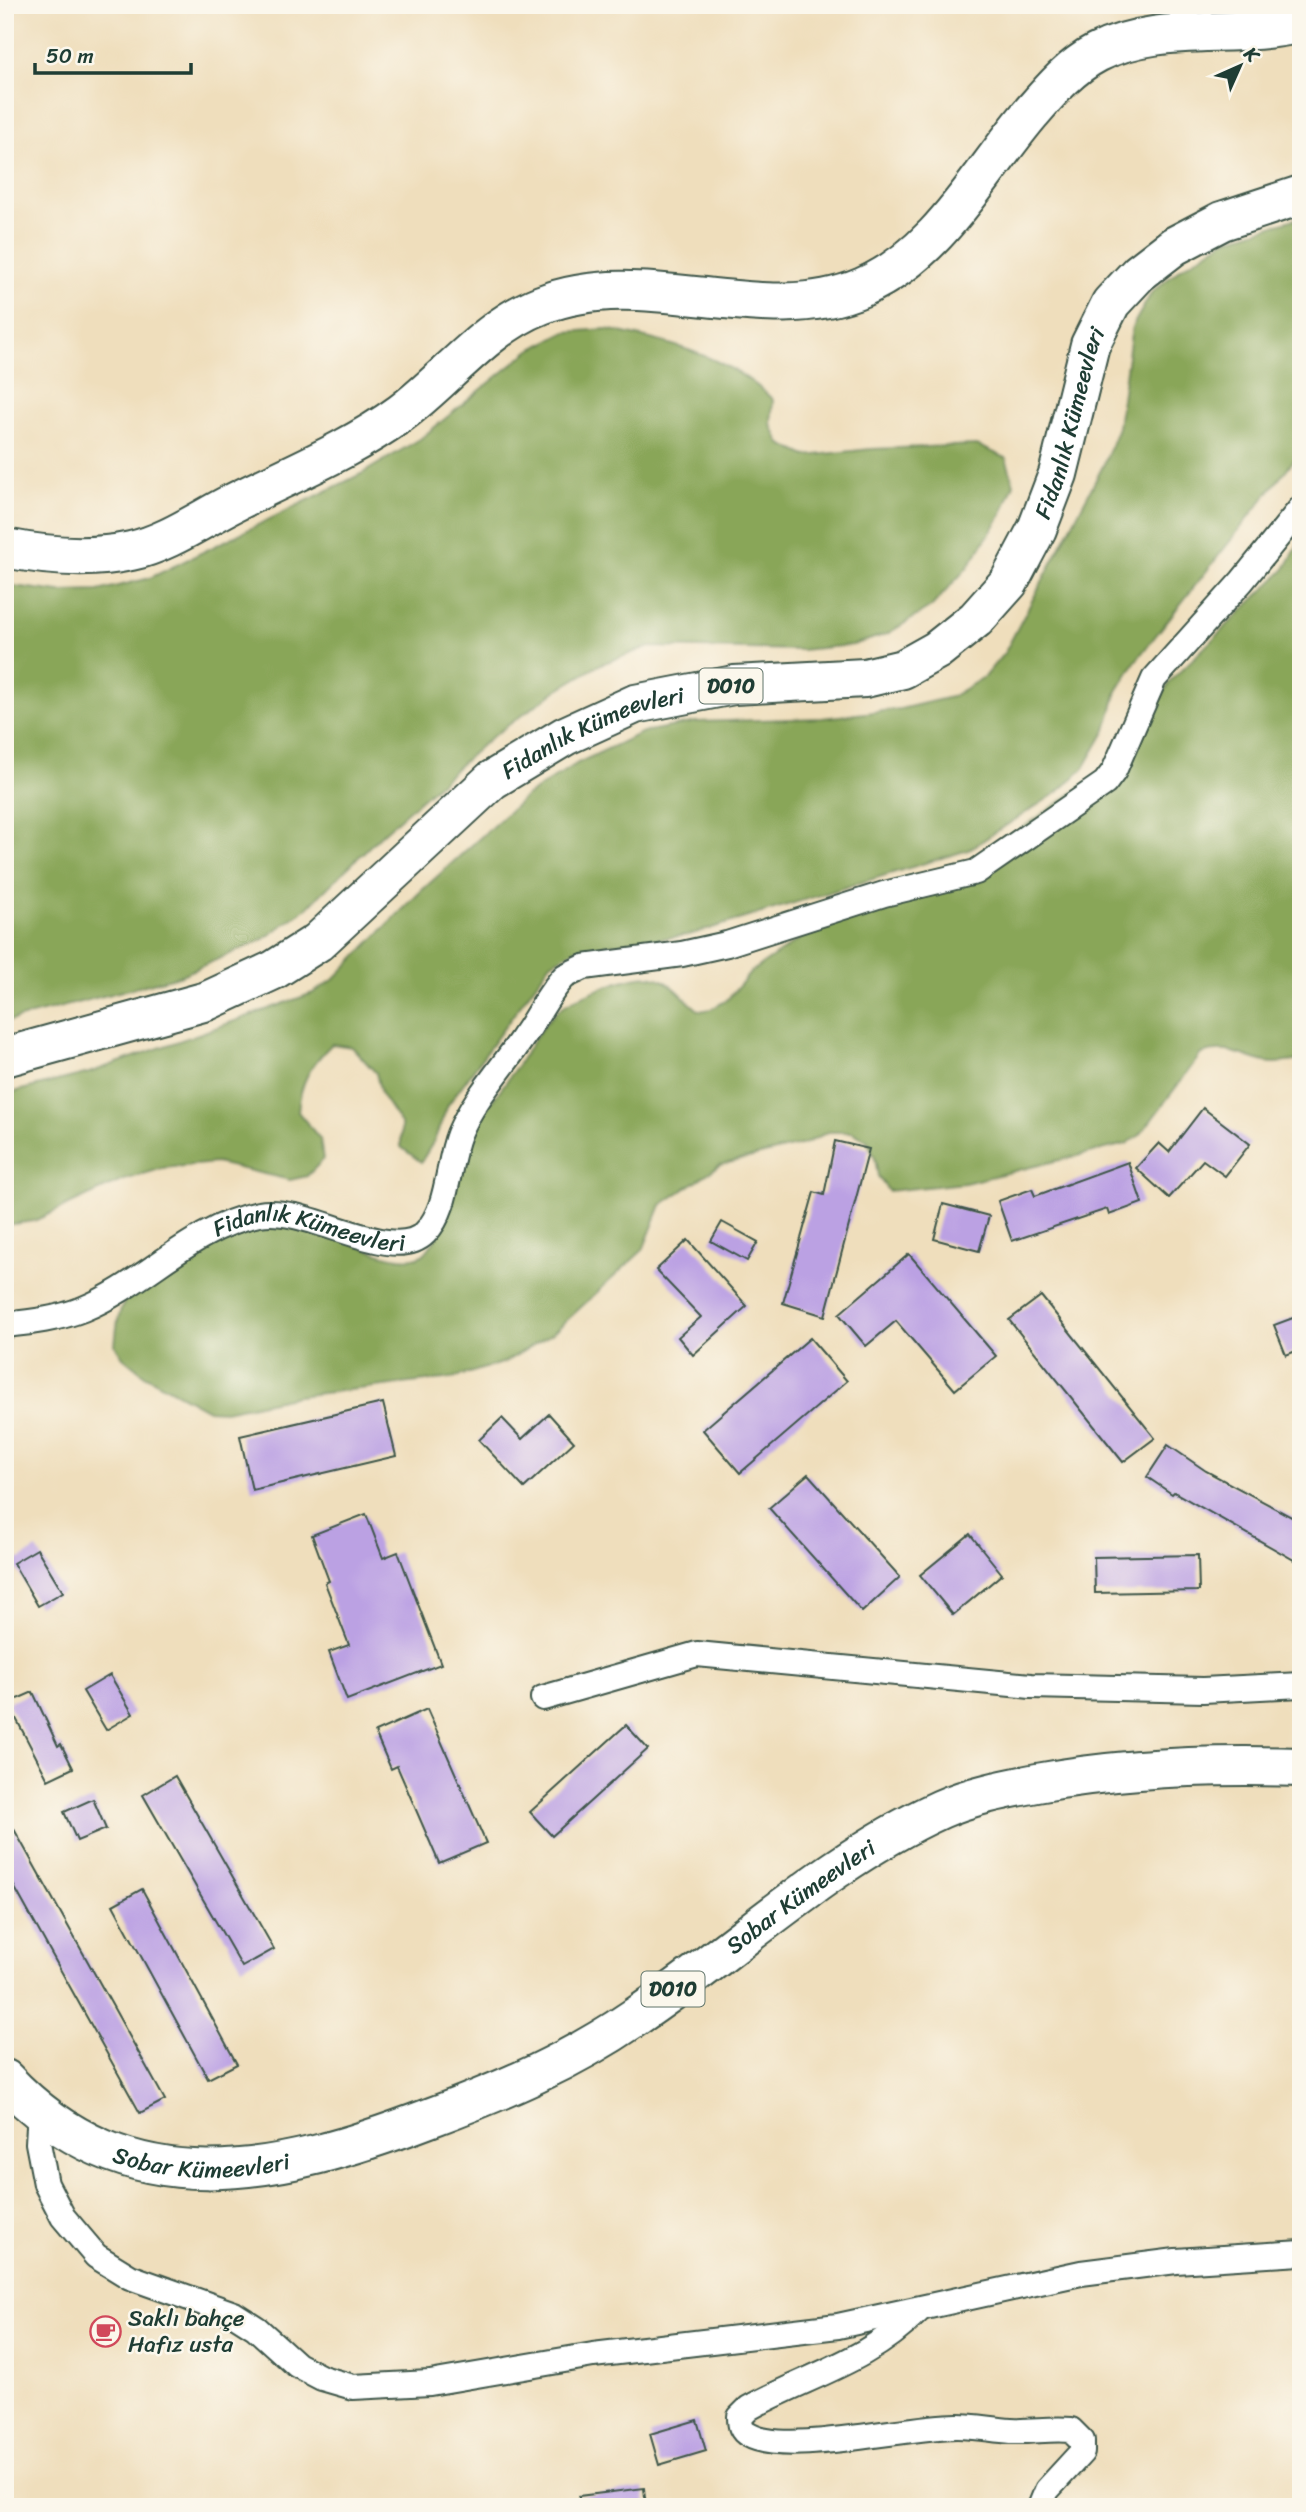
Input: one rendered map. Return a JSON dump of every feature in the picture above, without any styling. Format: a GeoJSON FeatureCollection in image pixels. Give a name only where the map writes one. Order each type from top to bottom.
{"type":"FeatureCollection","features":[{"type":"Feature","properties":{"kind":"main road"},"geometry":{"type":"LineString","coordinates":[[5,548],[78,556],[132,551],[178,531],[362,439],[404,410],[499,328],[541,305],[591,292],[653,289],[745,300],[810,303],[863,287],[894,269],[933,237],[1056,83],[1096,53],[1147,38],[1282,27],[1301,23]]}},
{"type":"Feature","properties":{"kind":"main road","name":"Fidanlık Kümeevleri"},"geometry":{"type":"LineString","coordinates":[[5,1057],[207,1001],[274,970],[318,942],[492,780],[565,736],[635,704],[734,685],[865,678],[903,669],[937,650],[976,620],[1009,582],[1037,529],[1058,474],[1090,345],[1111,303],[1139,273],[1174,246],[1222,221],[1301,195]]}},
{"type":"Feature","properties":{"kind":"main road","name":"Sobar Kümeevleri"},"geometry":{"type":"LineString","coordinates":[[40,2110],[93,2145],[153,2165],[223,2171],[311,2157],[386,2135],[515,2086],[571,2058],[634,2018],[835,1869],[892,1833],[946,1807],[1009,1789],[1090,1773],[1180,1766],[1301,1767]]}},
{"type":"Feature","properties":{"kind":"main road","name":"D010"},"geometry":{"type":"LineString","coordinates":[[5,2079],[40,2110]]}},
{"type":"Feature","properties":{"kind":"street","name":"Fidanlık Kümeevleri"},"geometry":{"type":"LineString","coordinates":[[5,1325],[42,1320],[85,1308],[201,1235],[262,1213],[284,1212],[317,1220],[377,1242],[396,1244],[414,1241],[425,1234],[434,1221],[451,1158],[467,1116],[565,976],[584,967],[672,956],[727,944],[884,894],[976,872],[1105,783],[1114,771],[1154,679],[1242,581],[1301,508]]}},
{"type":"Feature","properties":{"kind":"street"},"geometry":{"type":"LineString","coordinates":[[543,1698],[697,1654],[1031,1686],[1203,1690],[1301,1685]]}},
{"type":"Feature","properties":{"kind":"street"},"geometry":{"type":"LineString","coordinates":[[40,2110],[38,2143],[46,2184],[63,2217],[96,2256],[130,2277],[234,2314],[256,2328],[296,2365],[322,2378],[353,2387],[430,2383],[531,2364],[838,2326],[918,2311],[1082,2273],[1176,2261],[1301,2253]]}},
{"type":"Feature","properties":{"kind":"street"},"geometry":{"type":"LineString","coordinates":[[918,2311],[895,2334],[867,2354],[749,2408],[740,2417],[741,2427],[757,2439],[784,2441],[843,2439],[957,2426],[1013,2431],[1070,2430],[1082,2441],[1082,2452],[1047,2490],[1040,2507]]}},
{"type":"Feature","properties":{"kind":"green space"},"geometry":{"type":"Polygon","coordinates":[[[1301,217],[1301,451],[1135,662],[1117,691],[1106,730],[1084,768],[1058,792],[968,850],[689,935],[576,949],[551,963],[448,1105],[434,1141],[421,1162],[401,1147],[401,1124],[381,1094],[376,1073],[352,1047],[332,1044],[308,1074],[299,1101],[298,1112],[320,1139],[323,1160],[307,1176],[290,1180],[216,1163],[163,1168],[121,1181],[34,1221],[5,1225],[5,1094],[89,1073],[313,993],[333,980],[420,892],[526,796],[578,763],[643,732],[696,722],[822,718],[900,709],[951,697],[984,677],[1005,652],[1103,466],[1118,427],[1132,327],[1152,292],[1180,269],[1225,240],[1301,217]]]}},
{"type":"Feature","properties":{"kind":"green space"},"geometry":{"type":"Polygon","coordinates":[[[606,329],[696,352],[736,372],[773,400],[771,424],[781,444],[806,456],[871,449],[977,445],[1006,458],[1014,484],[1001,516],[967,568],[931,607],[887,634],[853,645],[801,650],[649,647],[601,664],[557,690],[489,739],[381,835],[307,908],[262,940],[179,976],[5,1022],[5,585],[60,592],[98,591],[150,578],[361,474],[420,439],[530,350],[566,332],[606,329]]]}},
{"type":"Feature","properties":{"kind":"green space"},"geometry":{"type":"Polygon","coordinates":[[[1301,540],[1301,1060],[1270,1063],[1224,1051],[1201,1054],[1140,1135],[1126,1144],[965,1183],[888,1191],[878,1176],[875,1158],[867,1140],[852,1132],[828,1132],[804,1144],[720,1165],[661,1205],[643,1250],[553,1333],[505,1362],[453,1378],[297,1396],[225,1411],[208,1410],[146,1376],[123,1357],[115,1345],[116,1332],[120,1312],[130,1295],[183,1257],[229,1234],[273,1222],[291,1222],[362,1248],[400,1258],[415,1258],[426,1252],[440,1229],[464,1148],[474,1128],[538,1033],[556,1012],[604,987],[645,976],[661,979],[700,1011],[711,1009],[727,1000],[751,972],[804,936],[868,909],[930,892],[1133,751],[1170,681],[1285,569],[1301,540]]]}},
{"type":"Feature","properties":{"kind":"building"},"geometry":{"type":"Polygon","coordinates":[[[1203,1108],[1250,1144],[1225,1176],[1203,1160],[1169,1198],[1136,1168],[1159,1143],[1169,1152],[1203,1108]]]}},
{"type":"Feature","properties":{"kind":"building"},"geometry":{"type":"Polygon","coordinates":[[[835,1141],[869,1149],[825,1316],[783,1303],[814,1192],[824,1195],[835,1141]]]}},
{"type":"Feature","properties":{"kind":"building"},"geometry":{"type":"Polygon","coordinates":[[[1128,1162],[1142,1203],[1109,1215],[1107,1209],[1012,1241],[998,1201],[1032,1189],[1035,1196],[1128,1162]]]}},
{"type":"Feature","properties":{"kind":"building"},"geometry":{"type":"Polygon","coordinates":[[[943,1204],[989,1216],[979,1251],[934,1239],[943,1204]]]}},
{"type":"Feature","properties":{"kind":"building"},"geometry":{"type":"Polygon","coordinates":[[[722,1222],[758,1242],[747,1261],[711,1241],[722,1222]]]}},
{"type":"Feature","properties":{"kind":"building"},"geometry":{"type":"Polygon","coordinates":[[[688,1240],[747,1306],[693,1355],[678,1337],[701,1317],[656,1270],[688,1240]]]}},
{"type":"Feature","properties":{"kind":"building"},"geometry":{"type":"Polygon","coordinates":[[[909,1254],[996,1356],[955,1390],[896,1321],[866,1346],[839,1314],[909,1254]]]}},
{"type":"Feature","properties":{"kind":"building"},"geometry":{"type":"Polygon","coordinates":[[[1041,1296],[1155,1438],[1123,1462],[1009,1320],[1041,1296]]]}},
{"type":"Feature","properties":{"kind":"building"},"geometry":{"type":"Polygon","coordinates":[[[1301,1315],[1301,1349],[1286,1355],[1274,1325],[1301,1315]]]}},
{"type":"Feature","properties":{"kind":"building"},"geometry":{"type":"Polygon","coordinates":[[[810,1338],[847,1381],[740,1473],[703,1430],[810,1338]]]}},
{"type":"Feature","properties":{"kind":"building"},"geometry":{"type":"Polygon","coordinates":[[[383,1403],[396,1456],[252,1490],[240,1436],[383,1403]]]}},
{"type":"Feature","properties":{"kind":"building"},"geometry":{"type":"Polygon","coordinates":[[[549,1414],[574,1442],[524,1488],[479,1440],[502,1418],[522,1439],[549,1414]]]}},
{"type":"Feature","properties":{"kind":"building"},"geometry":{"type":"Polygon","coordinates":[[[1168,1445],[1206,1471],[1301,1522],[1301,1564],[1174,1492],[1172,1494],[1147,1477],[1168,1445]]]}},
{"type":"Feature","properties":{"kind":"building"},"geometry":{"type":"Polygon","coordinates":[[[808,1474],[900,1577],[862,1612],[769,1508],[808,1474]]]}},
{"type":"Feature","properties":{"kind":"building"},"geometry":{"type":"Polygon","coordinates":[[[366,1514],[383,1558],[398,1552],[441,1664],[347,1700],[329,1652],[349,1645],[325,1583],[329,1581],[312,1535],[366,1514]]]}},
{"type":"Feature","properties":{"kind":"building"},"geometry":{"type":"Polygon","coordinates":[[[970,1534],[1002,1574],[953,1615],[920,1575],[970,1534]]]}},
{"type":"Feature","properties":{"kind":"building"},"geometry":{"type":"Polygon","coordinates":[[[37,1549],[63,1592],[38,1606],[13,1563],[37,1549]]]}},
{"type":"Feature","properties":{"kind":"building"},"geometry":{"type":"Polygon","coordinates":[[[1198,1555],[1199,1591],[1095,1593],[1094,1557],[1198,1555]]]}},
{"type":"Feature","properties":{"kind":"building"},"geometry":{"type":"Polygon","coordinates":[[[110,1675],[133,1714],[106,1730],[83,1691],[110,1675]]]}},
{"type":"Feature","properties":{"kind":"building"},"geometry":{"type":"Polygon","coordinates":[[[33,1692],[58,1746],[61,1744],[73,1768],[48,1780],[8,1703],[33,1692]]]}},
{"type":"Feature","properties":{"kind":"building"},"geometry":{"type":"Polygon","coordinates":[[[427,1709],[486,1843],[439,1863],[397,1766],[391,1769],[375,1732],[427,1709]]]}},
{"type":"Feature","properties":{"kind":"building"},"geometry":{"type":"Polygon","coordinates":[[[626,1725],[648,1749],[552,1836],[530,1812],[626,1725]]]}},
{"type":"Feature","properties":{"kind":"building"},"geometry":{"type":"Polygon","coordinates":[[[175,1776],[274,1949],[242,1967],[143,1795],[175,1776]]]}},
{"type":"Feature","properties":{"kind":"building"},"geometry":{"type":"Polygon","coordinates":[[[93,1799],[106,1829],[77,1841],[64,1812],[93,1799]]]}},
{"type":"Feature","properties":{"kind":"building"},"geometry":{"type":"Polygon","coordinates":[[[5,1813],[165,2100],[140,2113],[5,1870],[5,1813]]]}},
{"type":"Feature","properties":{"kind":"building"},"geometry":{"type":"Polygon","coordinates":[[[142,1889],[237,2064],[208,2079],[113,1905],[142,1889]]]}},
{"type":"Feature","properties":{"kind":"building"},"geometry":{"type":"Polygon","coordinates":[[[697,2420],[706,2451],[659,2465],[650,2434],[697,2420]]]}},
{"type":"Feature","properties":{"kind":"building"},"geometry":{"type":"Polygon","coordinates":[[[644,2488],[646,2507],[579,2507],[579,2496],[644,2488]]]}},
{"type":"Feature","properties":{"kind":"place","name":"Saklı bahçe Hafız usta"},"geometry":{"type":"Point","coordinates":[105,2331]}}]}
